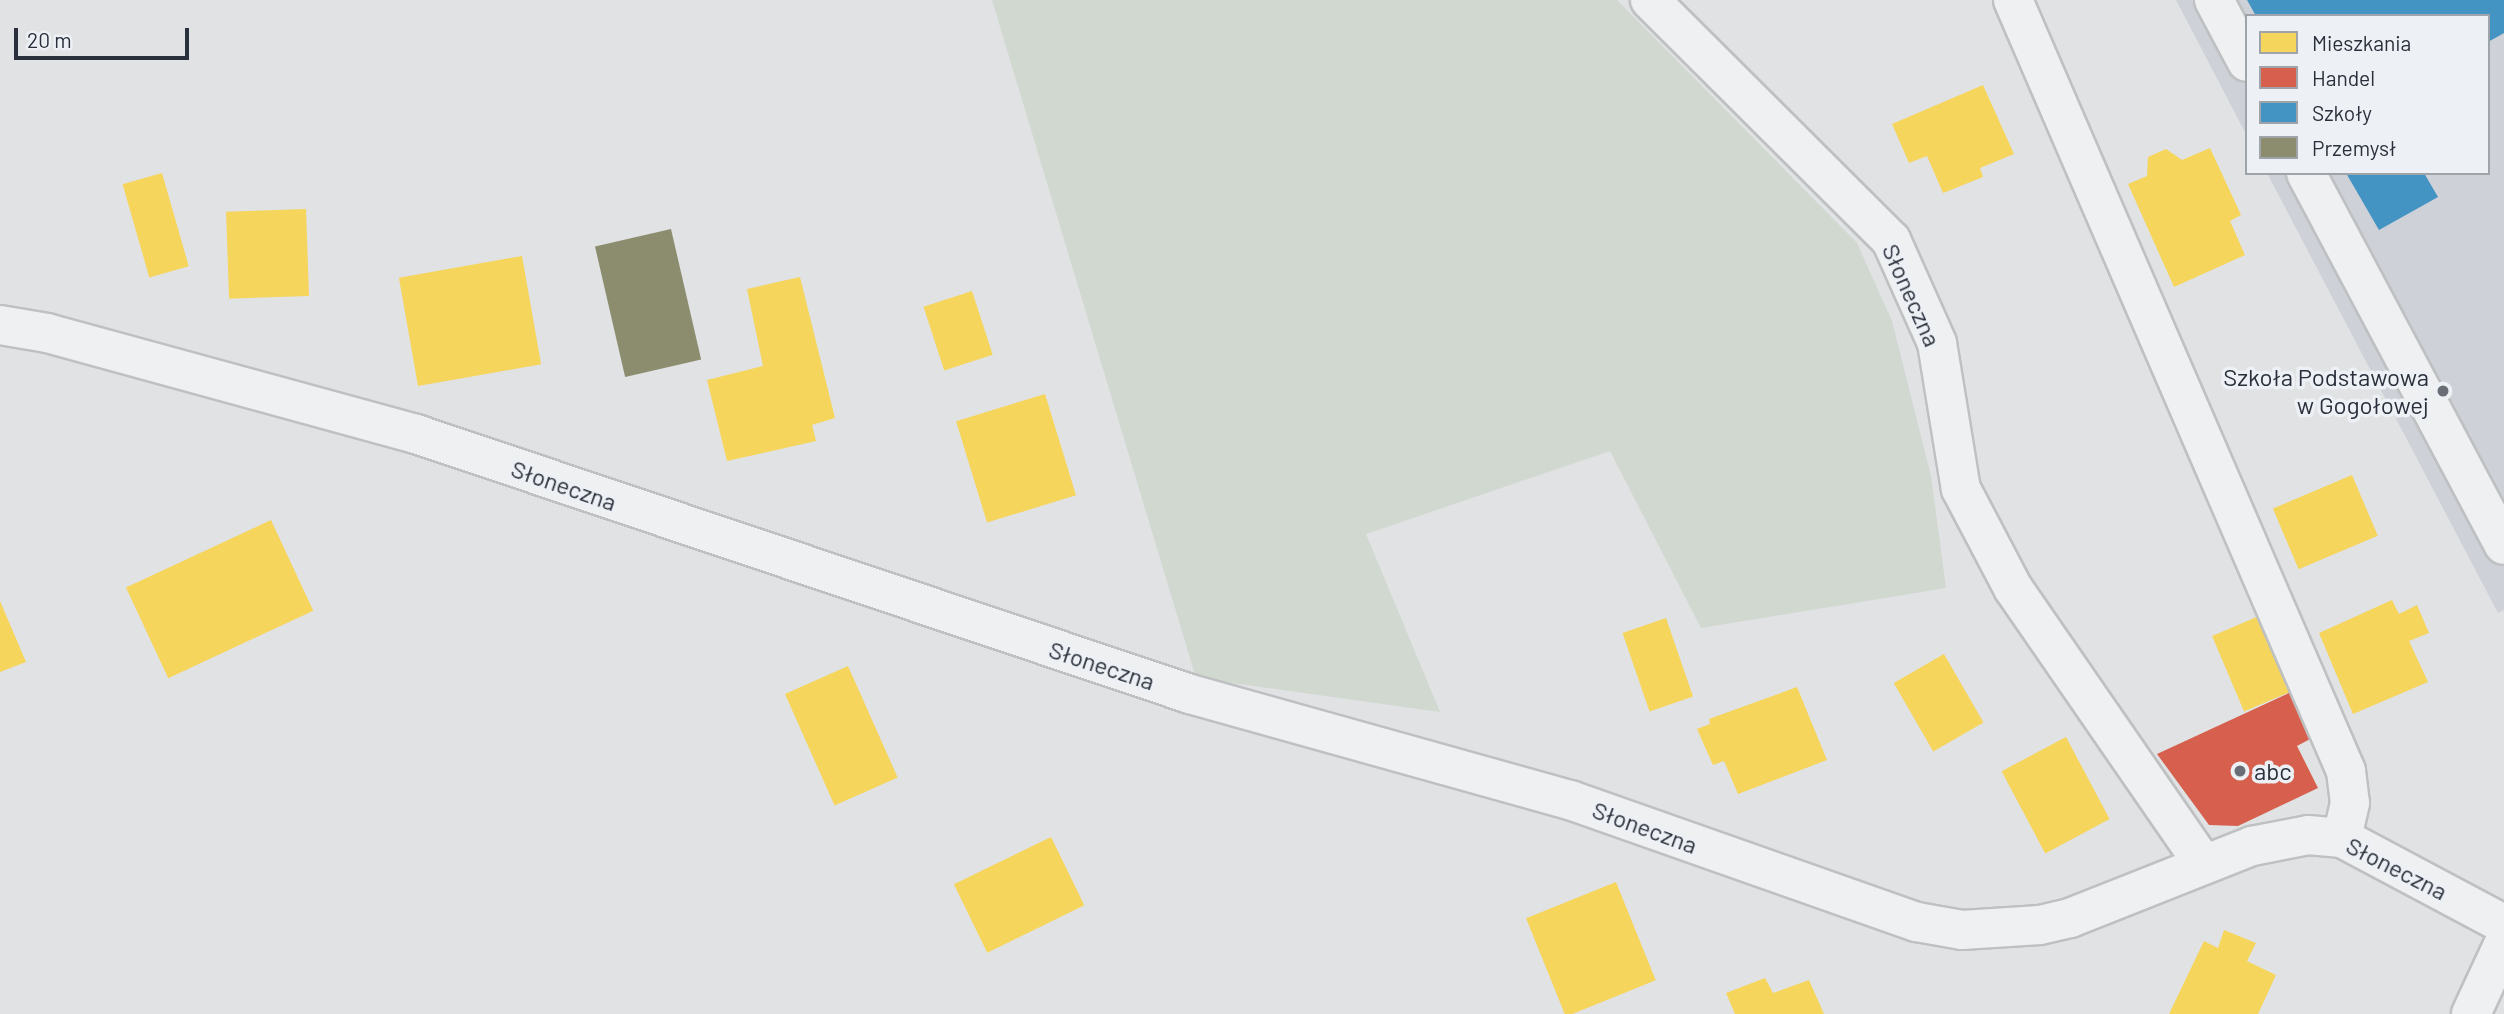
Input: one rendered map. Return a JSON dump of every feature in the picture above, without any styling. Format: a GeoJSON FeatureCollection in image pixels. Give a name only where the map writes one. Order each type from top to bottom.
{"type":"FeatureCollection","features":[{"type":"Feature","properties":{"kind":"street","name":"Słoneczna"},"geometry":{"type":"LineString","coordinates":[[1650,0],[1891,240],[1937,343],[1961,489],[2013,588],[2204,865]]}},
{"type":"Feature","properties":{"kind":"street"},"geometry":{"type":"LineString","coordinates":[[2012,0],[2346,771],[2350,803],[2342,838]]}},
{"type":"Feature","properties":{"kind":"street"},"geometry":{"type":"LineString","coordinates":[[2214,0],[2245,58]]}},
{"type":"Feature","properties":{"kind":"street"},"geometry":{"type":"LineString","coordinates":[[2307,175],[2504,545]]}},
{"type":"Feature","properties":{"kind":"street","name":"Słoneczna"},"geometry":{"type":"LineString","coordinates":[[0,325],[47,333],[416,434],[1190,694],[1570,800],[1917,922],[1962,930],[2040,925],[2070,918],[2252,846],[2295,835],[2342,838],[2504,924]]}},
{"type":"Feature","properties":{"kind":"street"},"geometry":{"type":"LineString","coordinates":[[2471,1014],[2504,943]]}},
{"type":"Feature","properties":{"kind":"shaded area"},"geometry":{"type":"Polygon","coordinates":[[[992,0],[1617,0],[1857,243],[1892,321],[1931,476],[1946,588],[1701,628],[1610,451],[1366,534],[1440,712],[1196,678],[992,0]]]}},
{"type":"Feature","properties":{"kind":"shaded area","name":"Szkoła Podstawowa w Gogołowej"},"geometry":{"type":"Polygon","coordinates":[[[2176,0],[2504,0],[2504,610],[2498,613],[2268,175],[2490,175],[2490,14],[2245,14],[2245,132],[2176,0]]]}},
{"type":"Feature","properties":{"kind":"building: Mieszkania"},"geometry":{"type":"Polygon","coordinates":[[[1983,85],[2014,154],[1980,168],[1983,177],[1943,193],[1927,156],[1909,163],[1892,124],[1983,85]]]}},
{"type":"Feature","properties":{"kind":"building: Mieszkania"},"geometry":{"type":"Polygon","coordinates":[[[2210,148],[2241,215],[2230,221],[2245,255],[2174,287],[2128,184],[2147,176],[2148,157],[2166,149],[2182,160],[2210,148]]]}},
{"type":"Feature","properties":{"kind":"building: Mieszkania"},"geometry":{"type":"Polygon","coordinates":[[[162,173],[189,266],[149,278],[123,184],[162,173]]]}},
{"type":"Feature","properties":{"kind":"building: Mieszkania"},"geometry":{"type":"Polygon","coordinates":[[[306,209],[309,296],[229,299],[226,212],[306,209]]]}},
{"type":"Feature","properties":{"kind":"building: Mieszkania"},"geometry":{"type":"Polygon","coordinates":[[[522,256],[541,364],[418,386],[399,278],[522,256]]]}},
{"type":"Feature","properties":{"kind":"building: Mieszkania"},"geometry":{"type":"Polygon","coordinates":[[[800,277],[835,418],[812,425],[816,441],[727,461],[707,380],[763,366],[747,289],[800,277]]]}},
{"type":"Feature","properties":{"kind":"building: Mieszkania"},"geometry":{"type":"Polygon","coordinates":[[[972,291],[993,355],[944,370],[923,307],[972,291]]]}},
{"type":"Feature","properties":{"kind":"building: Mieszkania"},"geometry":{"type":"Polygon","coordinates":[[[1045,394],[1076,495],[987,523],[956,421],[1045,394]]]}},
{"type":"Feature","properties":{"kind":"building: Mieszkania"},"geometry":{"type":"Polygon","coordinates":[[[2352,475],[2378,536],[2299,569],[2273,509],[2352,475]]]}},
{"type":"Feature","properties":{"kind":"building: Mieszkania"},"geometry":{"type":"Polygon","coordinates":[[[271,520],[313,611],[168,678],[126,588],[271,520]]]}},
{"type":"Feature","properties":{"kind":"building: Mieszkania"},"geometry":{"type":"Polygon","coordinates":[[[2392,600],[2399,614],[2417,605],[2429,633],[2409,641],[2428,682],[2353,714],[2319,633],[2392,600]]]}},
{"type":"Feature","properties":{"kind":"building: Mieszkania"},"geometry":{"type":"Polygon","coordinates":[[[0,601],[26,662],[0,672],[0,601]]]}},
{"type":"Feature","properties":{"kind":"building: Mieszkania"},"geometry":{"type":"Polygon","coordinates":[[[2259,616],[2291,691],[2244,711],[2212,636],[2259,616]]]}},
{"type":"Feature","properties":{"kind":"building: Mieszkania"},"geometry":{"type":"Polygon","coordinates":[[[1666,618],[1693,696],[1650,711],[1623,633],[1666,618]]]}},
{"type":"Feature","properties":{"kind":"building: Mieszkania"},"geometry":{"type":"Polygon","coordinates":[[[1944,654],[1984,722],[1933,751],[1894,683],[1944,654]]]}},
{"type":"Feature","properties":{"kind":"building: Mieszkania"},"geometry":{"type":"Polygon","coordinates":[[[848,666],[898,777],[835,806],[785,694],[848,666]]]}},
{"type":"Feature","properties":{"kind":"building: Mieszkania"},"geometry":{"type":"Polygon","coordinates":[[[1797,687],[1827,760],[1738,794],[1724,761],[1713,765],[1697,729],[1710,724],[1709,719],[1797,687]]]}},
{"type":"Feature","properties":{"kind":"building: Mieszkania"},"geometry":{"type":"Polygon","coordinates":[[[2066,737],[2110,819],[2045,853],[2002,771],[2066,737]]]}},
{"type":"Feature","properties":{"kind":"building: Mieszkania"},"geometry":{"type":"Polygon","coordinates":[[[1051,837],[1084,905],[987,953],[954,884],[1051,837]]]}},
{"type":"Feature","properties":{"kind":"building: Mieszkania"},"geometry":{"type":"Polygon","coordinates":[[[1616,882],[1656,980],[1572,1014],[1565,1014],[1526,918],[1616,882]]]}},
{"type":"Feature","properties":{"kind":"building: Mieszkania"},"geometry":{"type":"Polygon","coordinates":[[[2224,930],[2256,943],[2247,961],[2276,975],[2258,1014],[2169,1014],[2204,941],[2218,948],[2224,930]]]}},
{"type":"Feature","properties":{"kind":"building: Mieszkania"},"geometry":{"type":"Polygon","coordinates":[[[1765,978],[1773,993],[1809,980],[1824,1014],[1735,1014],[1726,993],[1765,978]]]}},
{"type":"Feature","properties":{"kind":"building: Handel","name":"abc"},"geometry":{"type":"Polygon","coordinates":[[[2291,692],[2312,738],[2297,746],[2318,788],[2238,826],[2209,825],[2157,754],[2291,692]]]}},
{"type":"Feature","properties":{"kind":"building: Szkoły"},"geometry":{"type":"Polygon","coordinates":[[[2247,0],[2504,0],[2504,33],[2490,41],[2490,14],[2255,14],[2247,0]]]}},
{"type":"Feature","properties":{"kind":"building: Szkoły"},"geometry":{"type":"Polygon","coordinates":[[[2347,175],[2425,175],[2438,197],[2379,230],[2347,175]]]}},
{"type":"Feature","properties":{"kind":"building: Przemysł"},"geometry":{"type":"Polygon","coordinates":[[[671,229],[701,360],[625,377],[595,247],[671,229]]]}},
{"type":"Feature","properties":{"kind":"place","name":"Szkoła Podstawowa w Gogołowej"},"geometry":{"type":"Point","coordinates":[2443,391]}},
{"type":"Feature","properties":{"kind":"place","name":"abc"},"geometry":{"type":"Point","coordinates":[2240,771]}}]}
